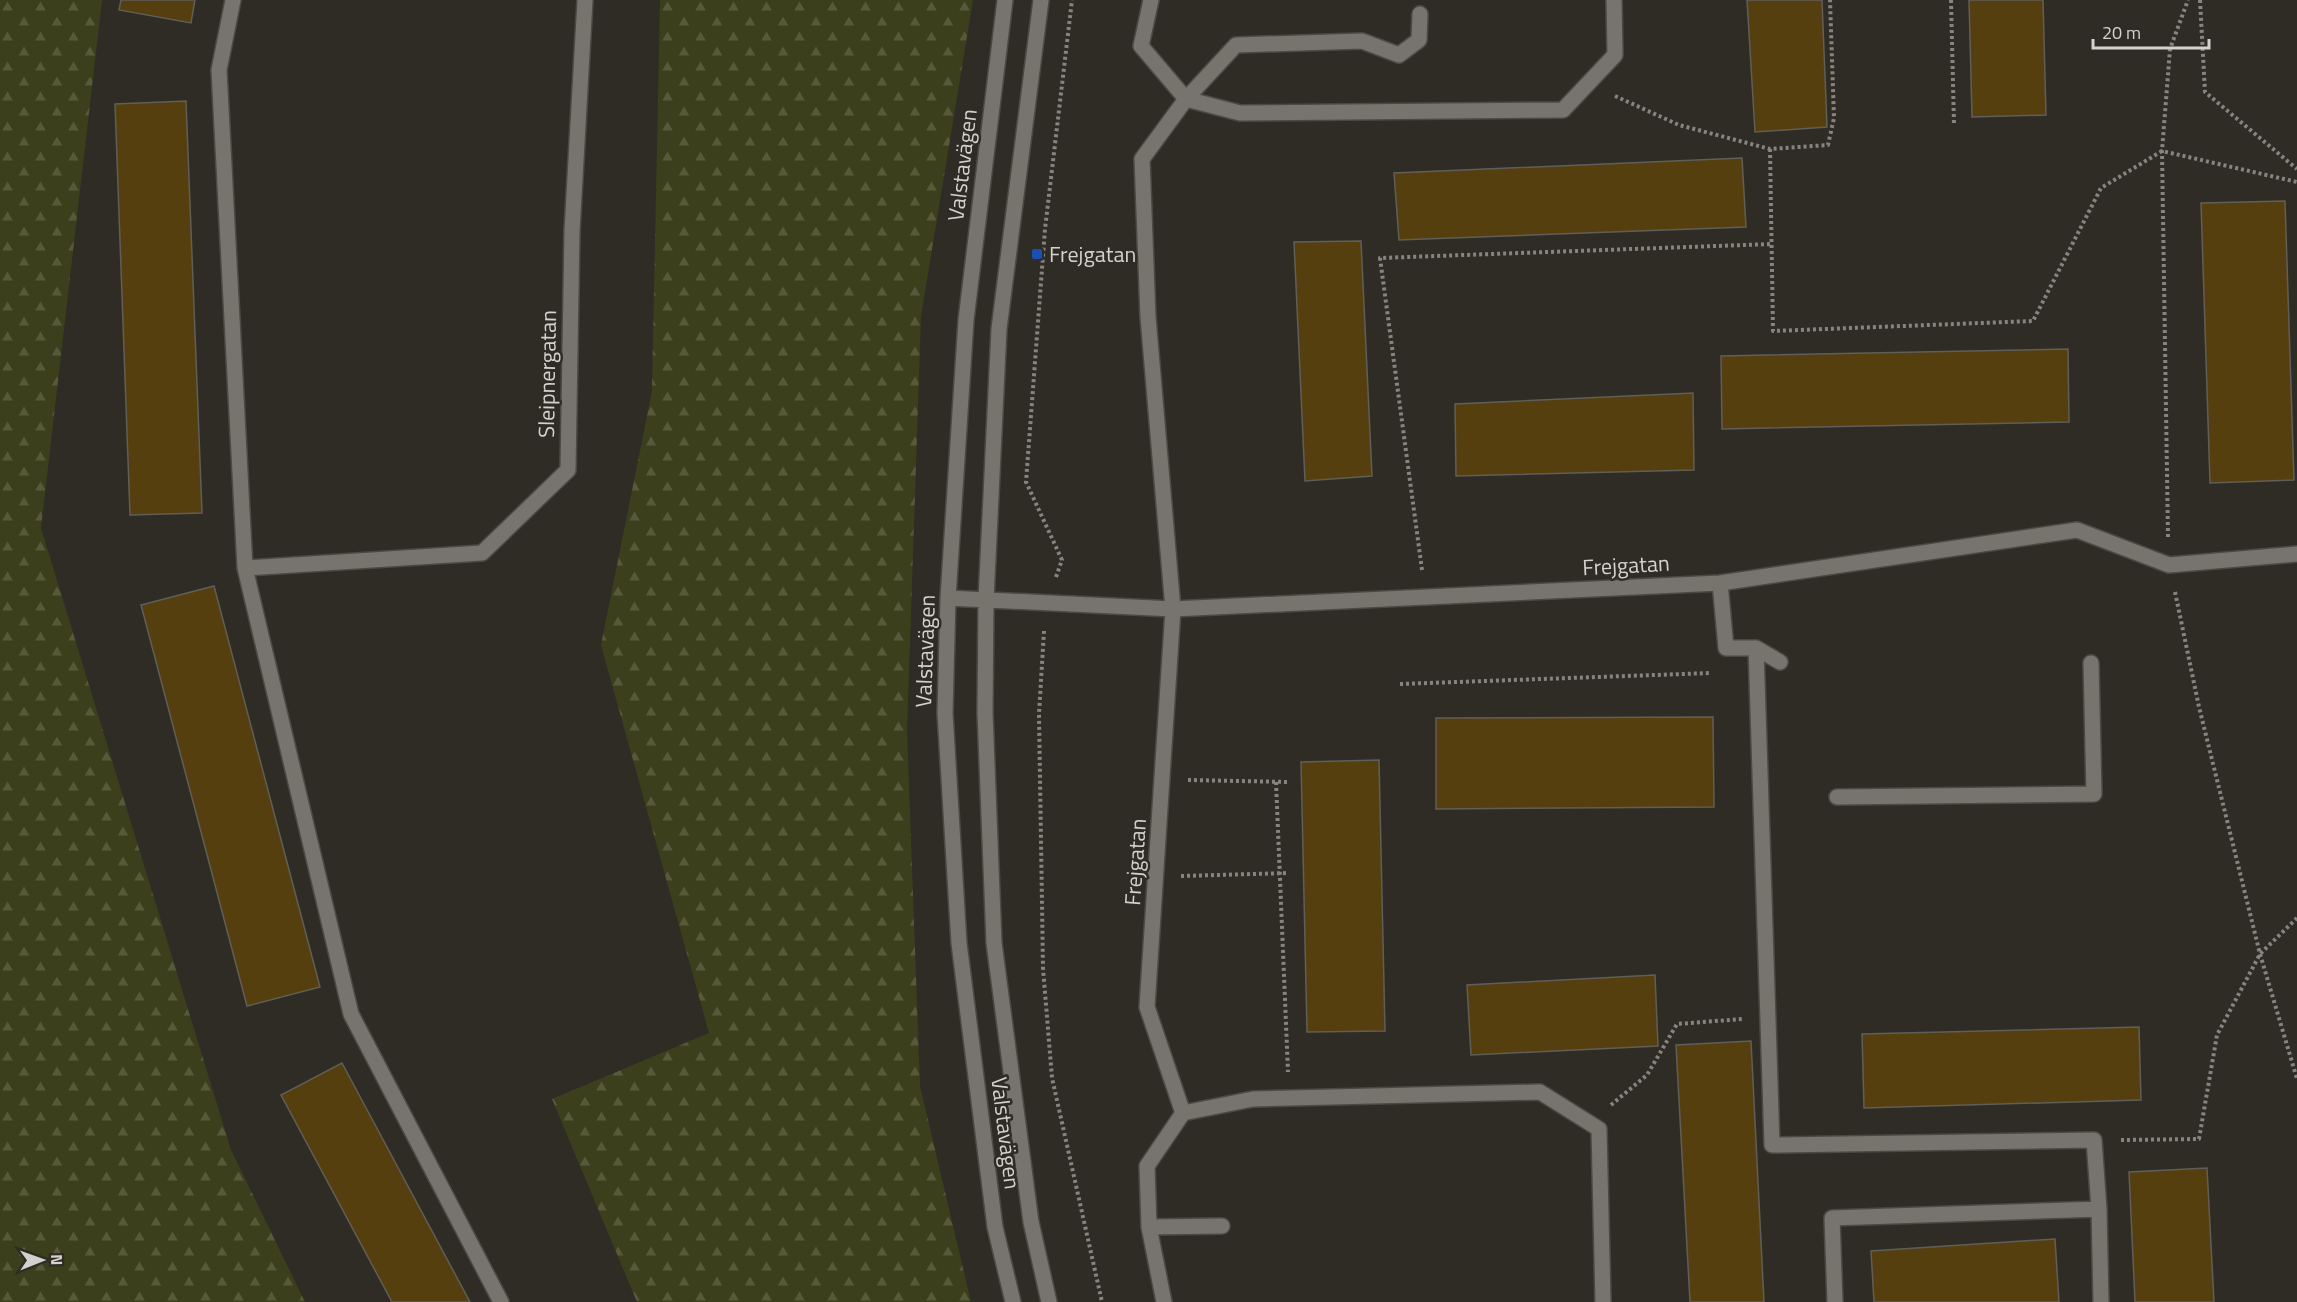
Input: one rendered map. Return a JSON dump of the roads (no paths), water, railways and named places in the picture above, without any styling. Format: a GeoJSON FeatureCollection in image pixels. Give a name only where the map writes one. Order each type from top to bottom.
{"type":"FeatureCollection","features":[{"type":"Feature","properties":{"kind":"street"},"geometry":{"type":"LineString","coordinates":[[233,0],[219,70],[245,568],[351,1014],[501,1302]]}},
{"type":"Feature","properties":{"kind":"street","name":"Sleipnergatan"},"geometry":{"type":"LineString","coordinates":[[245,568],[482,553],[568,470],[572,231],[585,0]]}},
{"type":"Feature","properties":{"kind":"street","name":"Valstavägen"},"geometry":{"type":"LineString","coordinates":[[1005,0],[966,320],[948,598],[945,712],[959,944],[995,1227],[1013,1302]]}},
{"type":"Feature","properties":{"kind":"street","name":"Valstavägen"},"geometry":{"type":"LineString","coordinates":[[1041,0],[999,329],[986,600],[986,744],[994,943],[1031,1222],[1049,1302]]}},
{"type":"Feature","properties":{"kind":"street"},"geometry":{"type":"LineString","coordinates":[[1151,0],[1141,46],[1186,99],[1240,113],[1563,110],[1615,55],[1614,0]]}},
{"type":"Feature","properties":{"kind":"street","name":"Frejgatan"},"geometry":{"type":"LineString","coordinates":[[1183,1113],[1147,1007],[1173,609],[1148,317],[1142,159],[1186,99],[1236,45],[1362,41],[1399,55],[1419,40],[1420,14]]}},
{"type":"Feature","properties":{"kind":"street","name":"Frejgatan"},"geometry":{"type":"LineString","coordinates":[[948,598],[1173,609],[1720,583],[2077,530],[2169,565],[2297,554]]}},
{"type":"Feature","properties":{"kind":"street"},"geometry":{"type":"LineString","coordinates":[[1720,583],[1726,648],[1756,648],[1780,662]]}},
{"type":"Feature","properties":{"kind":"street"},"geometry":{"type":"LineString","coordinates":[[1756,648],[1772,1145],[2094,1140],[2099,1209],[2101,1302]]}},
{"type":"Feature","properties":{"kind":"street"},"geometry":{"type":"LineString","coordinates":[[1837,797],[2094,794],[2091,663]]}},
{"type":"Feature","properties":{"kind":"street"},"geometry":{"type":"LineString","coordinates":[[1164,1302],[1149,1227],[1147,1166],[1183,1113],[1253,1099],[1540,1092],[1599,1129],[1603,1302]]}},
{"type":"Feature","properties":{"kind":"street"},"geometry":{"type":"LineString","coordinates":[[1835,1302],[1832,1218],[2099,1209]]}},
{"type":"Feature","properties":{"kind":"street"},"geometry":{"type":"LineString","coordinates":[[1149,1227],[1222,1226]]}},
{"type":"Feature","properties":{"kind":"place","name":"Frejgatan"},"geometry":{"type":"Point","coordinates":[1037,254]}}]}
